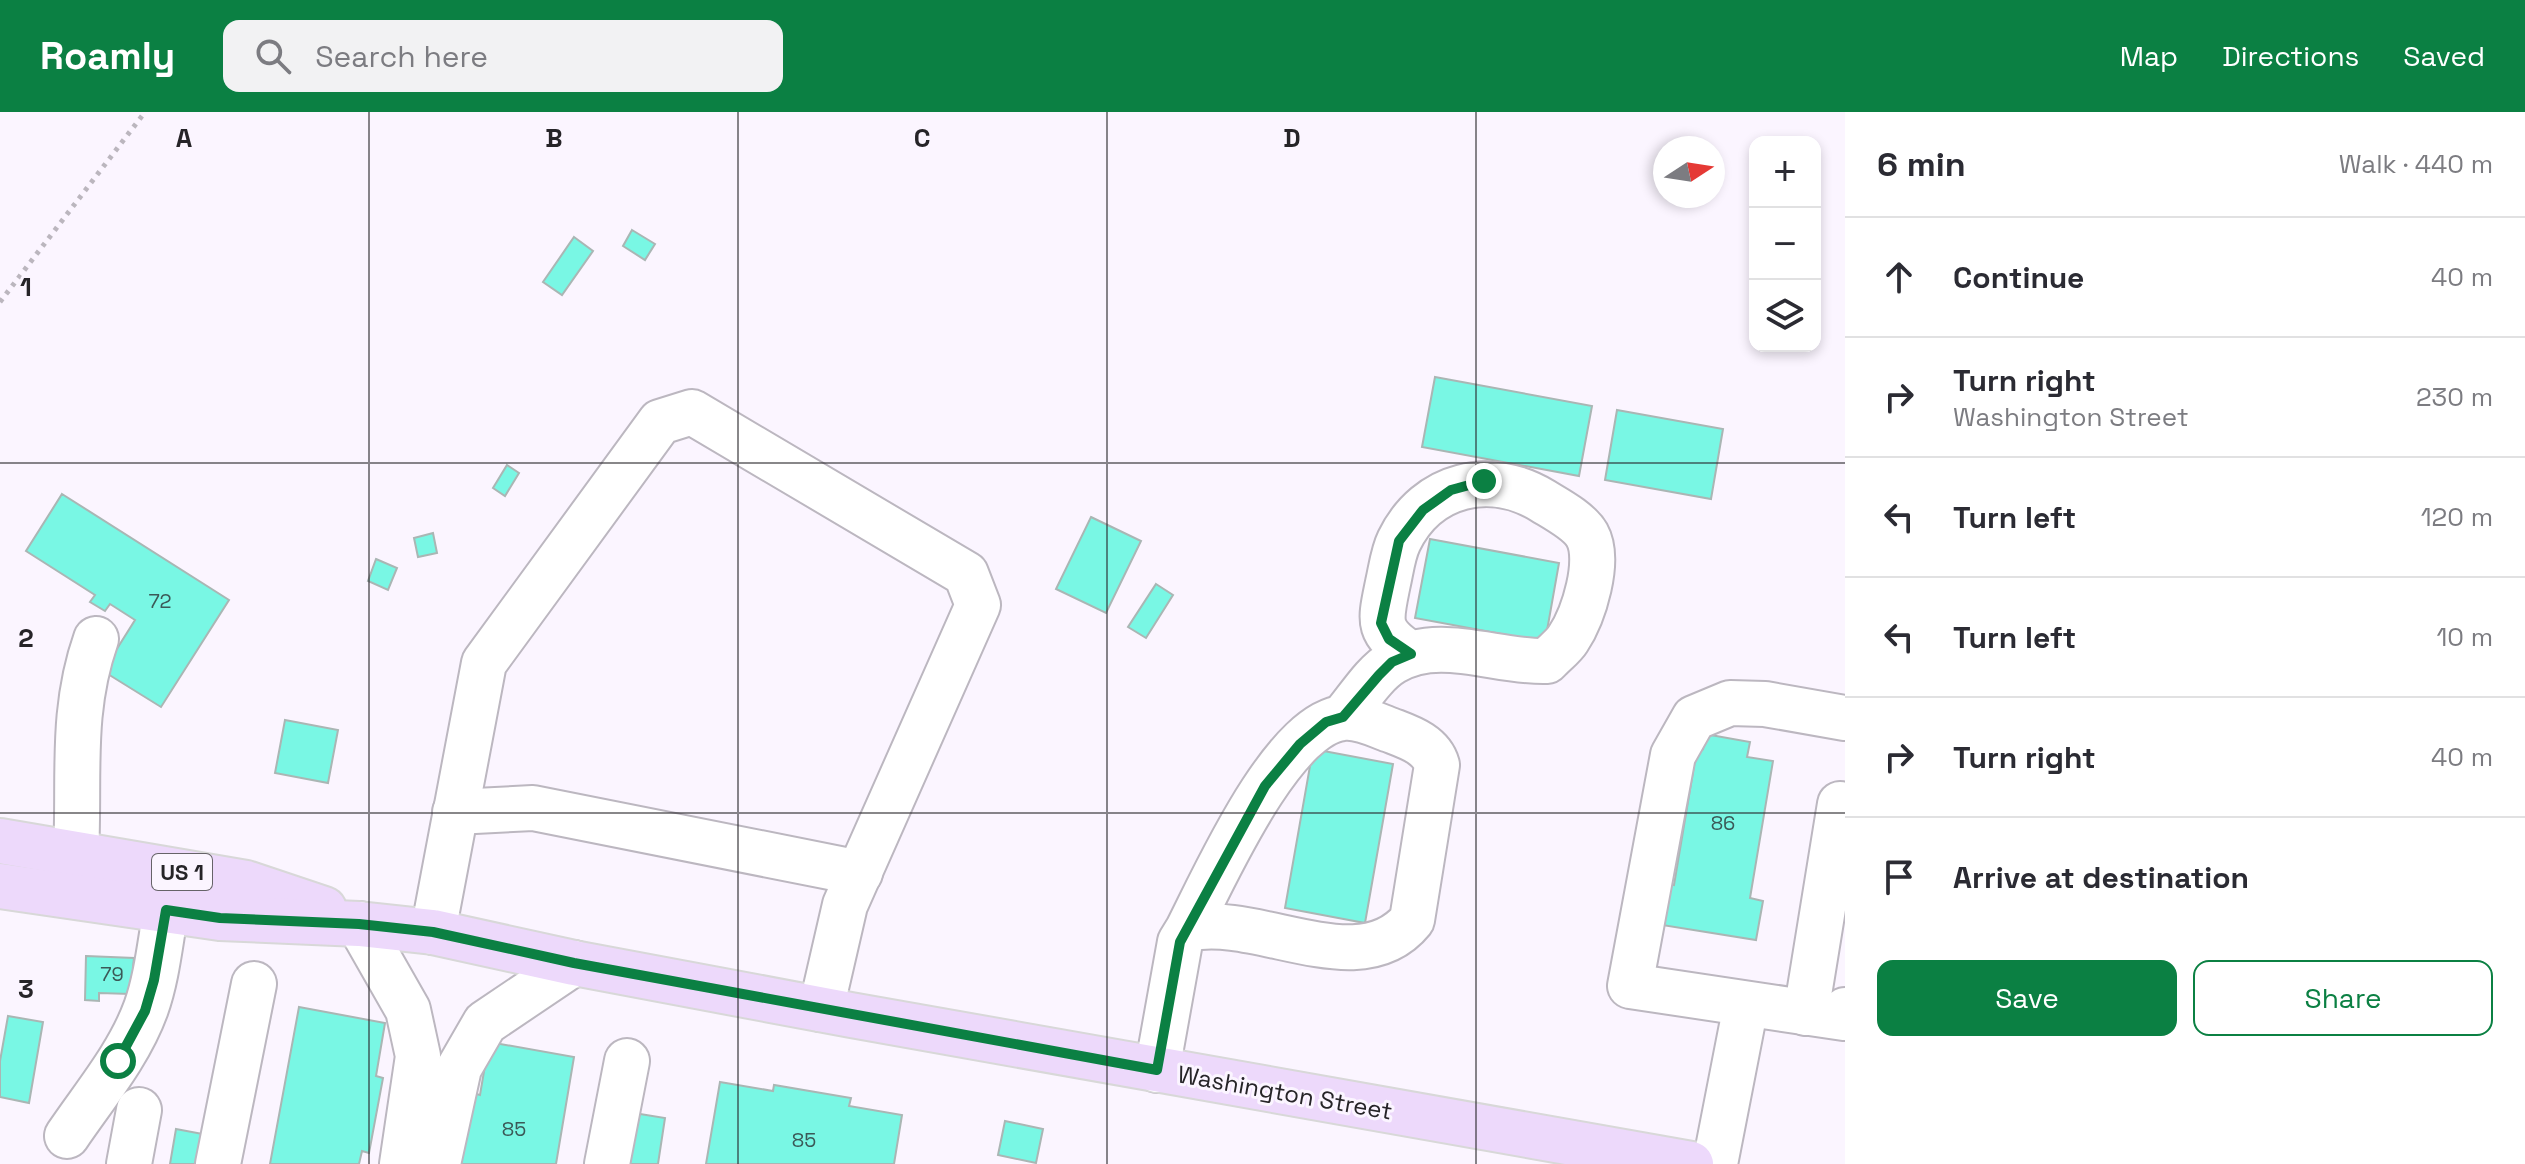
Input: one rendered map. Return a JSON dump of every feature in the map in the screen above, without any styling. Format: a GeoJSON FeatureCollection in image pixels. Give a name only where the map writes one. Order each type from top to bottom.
{"type":"FeatureCollection","features":[{"type":"Feature","properties":{"kind":"main road","name":"Washington Street"},"geometry":{"type":"LineString","coordinates":[[0,841],[246,883],[300,899],[359,924]]}},
{"type":"Feature","properties":{"kind":"main road","name":"Washington Street"},"geometry":{"type":"LineString","coordinates":[[0,886],[220,918],[359,924],[433,932],[574,963],[821,1009],[1691,1164]]}},
{"type":"Feature","properties":{"kind":"lane"},"geometry":{"type":"LineString","coordinates":[[433,932],[484,663],[660,422],[692,412],[966,574],[978,605],[845,905],[821,1009]]}},
{"type":"Feature","properties":{"kind":"lane"},"geometry":{"type":"LineString","coordinates":[[1343,717],[1392,662],[1411,654],[1448,649],[1518,662],[1547,661],[1569,639],[1595,569],[1587,534],[1559,511],[1528,492],[1484,481],[1451,490],[1423,510],[1399,541],[1389,580],[1381,623],[1389,639],[1411,654]]}},
{"type":"Feature","properties":{"kind":"lane"},"geometry":{"type":"LineString","coordinates":[[76,854],[79,787],[76,718],[83,676],[96,639]]}},
{"type":"Feature","properties":{"kind":"lane"},"geometry":{"type":"LineString","coordinates":[[1840,804],[1831,1014],[1746,1005],[1630,986],[1673,755],[1694,718],[1730,703],[1765,704],[1845,718]]}},
{"type":"Feature","properties":{"kind":"lane"},"geometry":{"type":"LineString","coordinates":[[1157,1070],[1180,942],[1265,786],[1300,744],[1326,722],[1343,717],[1355,718],[1412,738],[1434,754],[1437,765],[1412,920],[1391,940],[1361,949],[1224,926],[1188,929]]}},
{"type":"Feature","properties":{"kind":"lane"},"geometry":{"type":"LineString","coordinates":[[455,812],[533,808],[860,873]]}},
{"type":"Feature","properties":{"kind":"lane"},"geometry":{"type":"LineString","coordinates":[[67,1136],[118,1061],[145,1011],[154,980],[166,910]]}},
{"type":"Feature","properties":{"kind":"lane"},"geometry":{"type":"LineString","coordinates":[[359,924],[408,1010],[418,1056],[402,1164]]}},
{"type":"Feature","properties":{"kind":"lane"},"geometry":{"type":"LineString","coordinates":[[438,1164],[459,1068],[485,1023],[574,963]]}},
{"type":"Feature","properties":{"kind":"lane"},"geometry":{"type":"LineString","coordinates":[[218,1164],[254,984]]}},
{"type":"Feature","properties":{"kind":"lane"},"geometry":{"type":"LineString","coordinates":[[1715,1164],[1746,1005]]}},
{"type":"Feature","properties":{"kind":"lane"},"geometry":{"type":"LineString","coordinates":[[607,1164],[627,1061]]}},
{"type":"Feature","properties":{"kind":"lane"},"geometry":{"type":"LineString","coordinates":[[129,1164],[139,1110]]}},
{"type":"Feature","properties":{"kind":"path"},"geometry":{"type":"LineString","coordinates":[[0,302],[145,112]]}},
{"type":"Feature","properties":{"kind":"building"},"geometry":{"type":"Polygon","coordinates":[[[632,230],[655,244],[645,260],[623,246],[632,230]]]}},
{"type":"Feature","properties":{"kind":"building"},"geometry":{"type":"Polygon","coordinates":[[[574,237],[593,251],[562,295],[543,282],[574,237]]]}},
{"type":"Feature","properties":{"kind":"building"},"geometry":{"type":"Polygon","coordinates":[[[1435,377],[1592,406],[1579,476],[1422,447],[1435,377]]]}},
{"type":"Feature","properties":{"kind":"building"},"geometry":{"type":"Polygon","coordinates":[[[1617,410],[1723,429],[1711,499],[1605,480],[1617,410]]]}},
{"type":"Feature","properties":{"kind":"building"},"geometry":{"type":"Polygon","coordinates":[[[507,465],[519,473],[505,496],[493,488],[507,465]]]}},
{"type":"Feature","properties":{"kind":"building"},"geometry":{"type":"Polygon","coordinates":[[[62,494],[229,600],[161,707],[103,671],[135,620],[110,604],[105,611],[90,602],[95,595],[26,551],[62,494]]]}},
{"type":"Feature","properties":{"kind":"building"},"geometry":{"type":"Polygon","coordinates":[[[1091,517],[1141,541],[1106,613],[1056,589],[1091,517]]]}},
{"type":"Feature","properties":{"kind":"building"},"geometry":{"type":"Polygon","coordinates":[[[433,533],[437,553],[418,557],[414,538],[433,533]]]}},
{"type":"Feature","properties":{"kind":"building"},"geometry":{"type":"Polygon","coordinates":[[[1430,539],[1559,563],[1545,642],[1415,618],[1430,539]]]}},
{"type":"Feature","properties":{"kind":"building"},"geometry":{"type":"Polygon","coordinates":[[[376,559],[397,568],[388,590],[368,581],[376,559]]]}},
{"type":"Feature","properties":{"kind":"building"},"geometry":{"type":"Polygon","coordinates":[[[1156,584],[1173,595],[1146,638],[1128,627],[1156,584]]]}},
{"type":"Feature","properties":{"kind":"building"},"geometry":{"type":"Polygon","coordinates":[[[285,720],[338,730],[328,783],[275,773],[285,720]]]}},
{"type":"Feature","properties":{"kind":"building"},"geometry":{"type":"Polygon","coordinates":[[[1705,734],[1750,742],[1747,757],[1773,761],[1750,898],[1763,901],[1756,940],[1662,925],[1668,884],[1674,885],[1697,748],[1703,749],[1705,734]]]}},
{"type":"Feature","properties":{"kind":"building"},"geometry":{"type":"Polygon","coordinates":[[[1313,749],[1393,764],[1365,923],[1285,908],[1313,749]]]}},
{"type":"Feature","properties":{"kind":"building"},"geometry":{"type":"Polygon","coordinates":[[[86,956],[134,958],[133,967],[139,967],[131,994],[99,993],[99,1001],[85,1000],[86,956]]]}},
{"type":"Feature","properties":{"kind":"building"},"geometry":{"type":"Polygon","coordinates":[[[299,1007],[385,1023],[376,1076],[383,1078],[369,1153],[362,1151],[359,1164],[270,1164],[299,1007]]]}},
{"type":"Feature","properties":{"kind":"building"},"geometry":{"type":"Polygon","coordinates":[[[8,1016],[43,1022],[29,1103],[0,1097],[0,1061],[8,1016]]]}},
{"type":"Feature","properties":{"kind":"building"},"geometry":{"type":"Polygon","coordinates":[[[489,1042],[574,1057],[556,1164],[461,1164],[473,1093],[480,1095],[489,1042]]]}},
{"type":"Feature","properties":{"kind":"building"},"geometry":{"type":"Polygon","coordinates":[[[720,1082],[773,1091],[774,1085],[851,1098],[849,1106],[902,1115],[894,1164],[706,1164],[720,1082]]]}},
{"type":"Feature","properties":{"kind":"building"},"geometry":{"type":"Polygon","coordinates":[[[634,1113],[665,1118],[658,1164],[625,1164],[634,1113]]]}},
{"type":"Feature","properties":{"kind":"building"},"geometry":{"type":"Polygon","coordinates":[[[1005,1121],[1043,1129],[1036,1163],[998,1155],[1005,1121]]]}},
{"type":"Feature","properties":{"kind":"building"},"geometry":{"type":"Polygon","coordinates":[[[176,1129],[208,1135],[203,1164],[170,1164],[176,1129]]]}},
{"type":"Feature","properties":{"kind":"route"},"geometry":{"type":"LineString","coordinates":[[118,1061],[145,1011],[154,980],[166,910],[220,918],[359,924],[433,932],[574,963],[1157,1070],[1180,942],[1265,786],[1300,744],[1326,722],[1343,717],[1392,662],[1411,654],[1389,639],[1381,623],[1399,541],[1423,510],[1451,490],[1484,481]]}}]}
